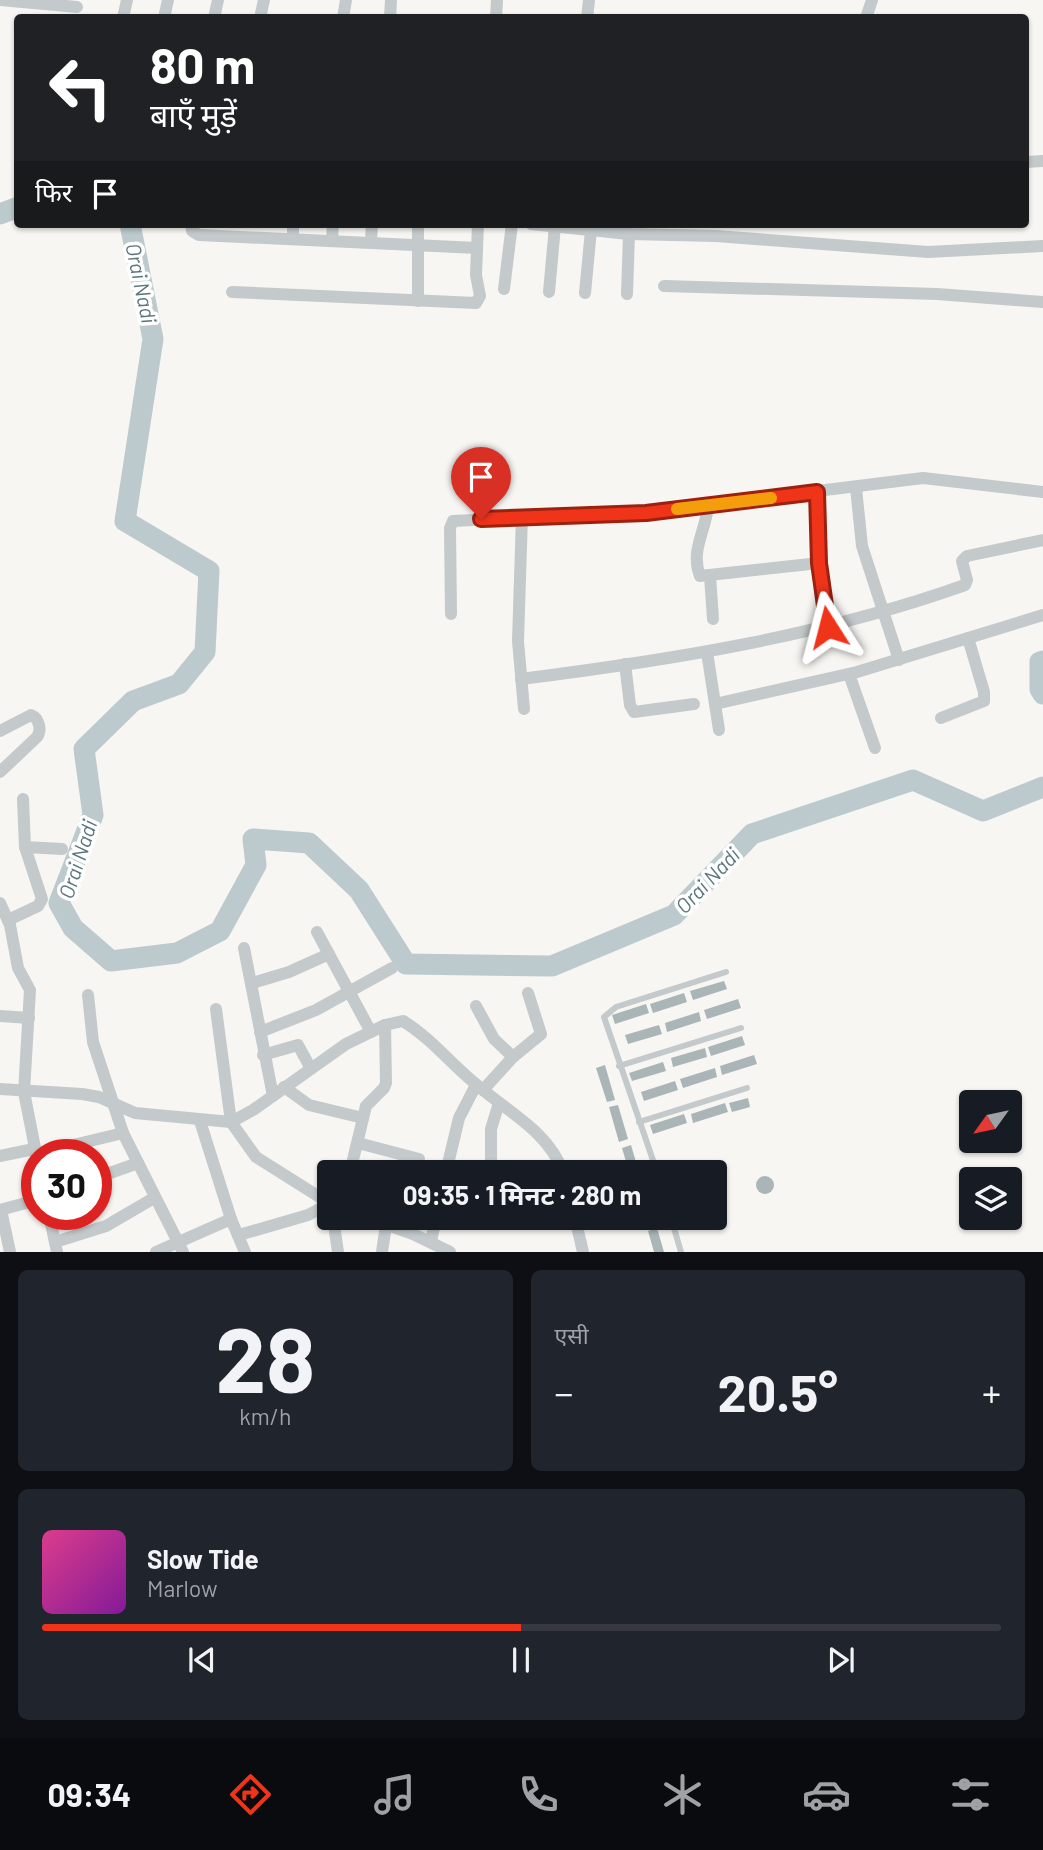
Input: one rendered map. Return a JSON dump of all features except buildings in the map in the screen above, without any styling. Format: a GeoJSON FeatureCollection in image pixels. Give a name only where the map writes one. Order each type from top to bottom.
{"type":"FeatureCollection","features":[{"type":"Feature","properties":{"kind":"street"},"geometry":{"type":"LineString","coordinates":[[0,0],[77,8]]}},
{"type":"Feature","properties":{"kind":"street"},"geometry":{"type":"LineString","coordinates":[[192,228],[194,234],[243,230],[293,238],[477,248]]}},
{"type":"Feature","properties":{"kind":"street"},"geometry":{"type":"LineString","coordinates":[[293,228],[293,238]]}},
{"type":"Feature","properties":{"kind":"street"},"geometry":{"type":"LineString","coordinates":[[332,240],[333,228]]}},
{"type":"Feature","properties":{"kind":"street"},"geometry":{"type":"LineString","coordinates":[[371,242],[372,228]]}},
{"type":"Feature","properties":{"kind":"street"},"geometry":{"type":"LineString","coordinates":[[418,228],[418,301]]}},
{"type":"Feature","properties":{"kind":"street"},"geometry":{"type":"LineString","coordinates":[[232,292],[476,303],[480,296],[476,275],[478,228]]}},
{"type":"Feature","properties":{"kind":"street"},"geometry":{"type":"LineString","coordinates":[[504,289],[512,228]]}},
{"type":"Feature","properties":{"kind":"street"},"geometry":{"type":"LineString","coordinates":[[549,292],[555,228]]}},
{"type":"Feature","properties":{"kind":"street"},"geometry":{"type":"LineString","coordinates":[[585,293],[583,228],[928,252],[1043,246]]}},
{"type":"Feature","properties":{"kind":"street"},"geometry":{"type":"LineString","coordinates":[[620,230],[627,294]]}},
{"type":"Feature","properties":{"kind":"street"},"geometry":{"type":"LineString","coordinates":[[664,286],[937,294],[1043,302]]}},
{"type":"Feature","properties":{"kind":"street"},"geometry":{"type":"LineString","coordinates":[[451,614],[450,524],[460,520],[646,513],[923,478],[1043,492]]}},
{"type":"Feature","properties":{"kind":"street"},"geometry":{"type":"LineString","coordinates":[[856,488],[862,546],[899,660]]}},
{"type":"Feature","properties":{"kind":"street"},"geometry":{"type":"LineString","coordinates":[[817,492],[819,563],[828,627]]}},
{"type":"Feature","properties":{"kind":"street"},"geometry":{"type":"LineString","coordinates":[[708,506],[707,520],[696,546],[700,576],[819,563]]}},
{"type":"Feature","properties":{"kind":"street"},"geometry":{"type":"LineString","coordinates":[[522,516],[518,641],[524,709]]}},
{"type":"Feature","properties":{"kind":"street"},"geometry":{"type":"LineString","coordinates":[[521,679],[707,652],[883,613],[965,585],[967,580],[962,561],[967,556],[1043,540]]}},
{"type":"Feature","properties":{"kind":"street"},"geometry":{"type":"LineString","coordinates":[[710,576],[713,619]]}},
{"type":"Feature","properties":{"kind":"street"},"geometry":{"type":"LineString","coordinates":[[715,704],[849,674],[1043,615]]}},
{"type":"Feature","properties":{"kind":"street"},"geometry":{"type":"LineString","coordinates":[[941,718],[984,701],[968,638]]}},
{"type":"Feature","properties":{"kind":"street"},"geometry":{"type":"LineString","coordinates":[[707,652],[719,730]]}},
{"type":"Feature","properties":{"kind":"street"},"geometry":{"type":"LineString","coordinates":[[625,664],[634,712],[694,704]]}},
{"type":"Feature","properties":{"kind":"street"},"geometry":{"type":"LineString","coordinates":[[849,674],[875,747]]}},
{"type":"Feature","properties":{"kind":"street"},"geometry":{"type":"LineString","coordinates":[[0,731],[31,715],[37,720],[40,729],[37,737],[0,772]]}},
{"type":"Feature","properties":{"kind":"street"},"geometry":{"type":"LineString","coordinates":[[6,924],[41,904],[25,847],[23,799]]}},
{"type":"Feature","properties":{"kind":"street"},"geometry":{"type":"LineString","coordinates":[[25,847],[62,849]]}},
{"type":"Feature","properties":{"kind":"street"},"geometry":{"type":"LineString","coordinates":[[0,903],[18,968],[30,990],[24,1093],[33,1139]]}},
{"type":"Feature","properties":{"kind":"street"},"geometry":{"type":"LineString","coordinates":[[317,932],[371,1031]]}},
{"type":"Feature","properties":{"kind":"street"},"geometry":{"type":"LineString","coordinates":[[244,948],[273,1096]]}},
{"type":"Feature","properties":{"kind":"street"},"geometry":{"type":"LineString","coordinates":[[252,983],[289,972],[329,954]]}},
{"type":"Feature","properties":{"kind":"street"},"geometry":{"type":"LineString","coordinates":[[260,1032],[350,994],[392,968]]}},
{"type":"Feature","properties":{"kind":"street"},"geometry":{"type":"LineString","coordinates":[[449,1160],[459,1118],[480,1088],[541,1034],[528,992]]}},
{"type":"Feature","properties":{"kind":"street"},"geometry":{"type":"LineString","coordinates":[[88,995],[93,1042],[123,1133],[154,1198],[182,1246]]}},
{"type":"Feature","properties":{"kind":"street"},"geometry":{"type":"LineString","coordinates":[[476,1006],[494,1039],[513,1057]]}},
{"type":"Feature","properties":{"kind":"street"},"geometry":{"type":"LineString","coordinates":[[216,1009],[231,1122],[256,1157],[317,1195]]}},
{"type":"Feature","properties":{"kind":"street"},"geometry":{"type":"LineString","coordinates":[[0,1016],[29,1018]]}},
{"type":"Feature","properties":{"kind":"street"},"geometry":{"type":"LineString","coordinates":[[0,1089],[24,1093],[82,1094],[113,1102],[135,1113],[231,1122],[273,1096],[310,1068],[371,1031],[396,1021],[410,1025],[480,1088],[532,1128],[551,1148],[557,1160]]}},
{"type":"Feature","properties":{"kind":"street"},"geometry":{"type":"LineString","coordinates":[[353,1160],[370,1099],[381,1092],[386,1083],[385,1024]]}},
{"type":"Feature","properties":{"kind":"street"},"geometry":{"type":"LineString","coordinates":[[263,1055],[298,1045],[310,1068]]}},
{"type":"Feature","properties":{"kind":"street"},"geometry":{"type":"LineString","coordinates":[[284,1087],[309,1105],[363,1118]]}},
{"type":"Feature","properties":{"kind":"street"},"geometry":{"type":"LineString","coordinates":[[491,1160],[491,1129],[499,1103]]}},
{"type":"Feature","properties":{"kind":"street"},"geometry":{"type":"LineString","coordinates":[[200,1121],[231,1219],[246,1251]]}},
{"type":"Feature","properties":{"kind":"street"},"geometry":{"type":"LineString","coordinates":[[98,1139],[123,1133]]}},
{"type":"Feature","properties":{"kind":"street"},"geometry":{"type":"LineString","coordinates":[[358,1143],[419,1159]]}},
{"type":"Feature","properties":{"kind":"street"},"geometry":{"type":"LineString","coordinates":[[0,1156],[21,1155]]}},
{"type":"Feature","properties":{"kind":"street"},"geometry":{"type":"LineString","coordinates":[[112,1172],[138,1163]]}},
{"type":"Feature","properties":{"kind":"street"},"geometry":{"type":"LineString","coordinates":[[56,1247],[106,1226],[154,1198]]}},
{"type":"Feature","properties":{"kind":"street"},"geometry":{"type":"LineString","coordinates":[[10,1251],[0,1210],[21,1204]]}},
{"type":"Feature","properties":{"kind":"street"},"geometry":{"type":"LineString","coordinates":[[239,1235],[317,1209]]}},
{"type":"Feature","properties":{"kind":"street"},"geometry":{"type":"LineString","coordinates":[[156,1251],[182,1246],[231,1219]]}},
{"type":"Feature","properties":{"kind":"street"},"geometry":{"type":"LineString","coordinates":[[335,1230],[338,1251]]}},
{"type":"Feature","properties":{"kind":"street"},"geometry":{"type":"LineString","coordinates":[[382,1251],[385,1230]]}},
{"type":"Feature","properties":{"kind":"street"},"geometry":{"type":"LineString","coordinates":[[400,1230],[450,1251]]}},
{"type":"Feature","properties":{"kind":"street"},"geometry":{"type":"LineString","coordinates":[[431,1241],[433,1230]]}},
{"type":"Feature","properties":{"kind":"street"},"geometry":{"type":"LineString","coordinates":[[578,1230],[583,1251]]}},
{"type":"Feature","properties":{"kind":"lane"},"geometry":{"type":"LineString","coordinates":[[653,1160],[604,1017],[607,1011],[726,972]]}},
{"type":"Feature","properties":{"kind":"lane"},"geometry":{"type":"LineString","coordinates":[[619,1066],[741,1028]]}},
{"type":"Feature","properties":{"kind":"lane"},"geometry":{"type":"LineString","coordinates":[[639,1122],[747,1088]]}},
{"type":"Feature","properties":{"kind":"lane"},"geometry":{"type":"LineString","coordinates":[[675,1230],[681,1251]]}},
{"type":"Feature","properties":{"kind":"waterway","name":"Orai Nadi"},"geometry":{"type":"LineString","coordinates":[[0,214],[14,209]]}},
{"type":"Feature","properties":{"kind":"waterway","name":"Orai Nadi"},"geometry":{"type":"LineString","coordinates":[[131,228],[153,339],[125,521],[209,571],[205,652],[179,684],[133,701],[84,749],[93,815],[59,903],[73,928],[111,961],[177,953],[220,931],[256,865],[253,839],[309,843],[359,890],[406,964],[552,966],[674,915],[752,834],[913,780],[983,811],[1043,787]]}},
{"type":"Feature","properties":{"kind":"waterway","name":"Orai Nadi"},"geometry":{"type":"LineString","coordinates":[[1043,661],[1040,662],[1040,689],[1043,694]]}},
{"type":"Feature","properties":{"kind":"slow traffic"},"geometry":{"type":"LineString","coordinates":[[677,509],[771,498]]}},
{"type":"Feature","properties":{"kind":"route"},"geometry":{"type":"LineString","coordinates":[[481,519],[646,513],[817,492],[819,563],[828,627]]}}]}
